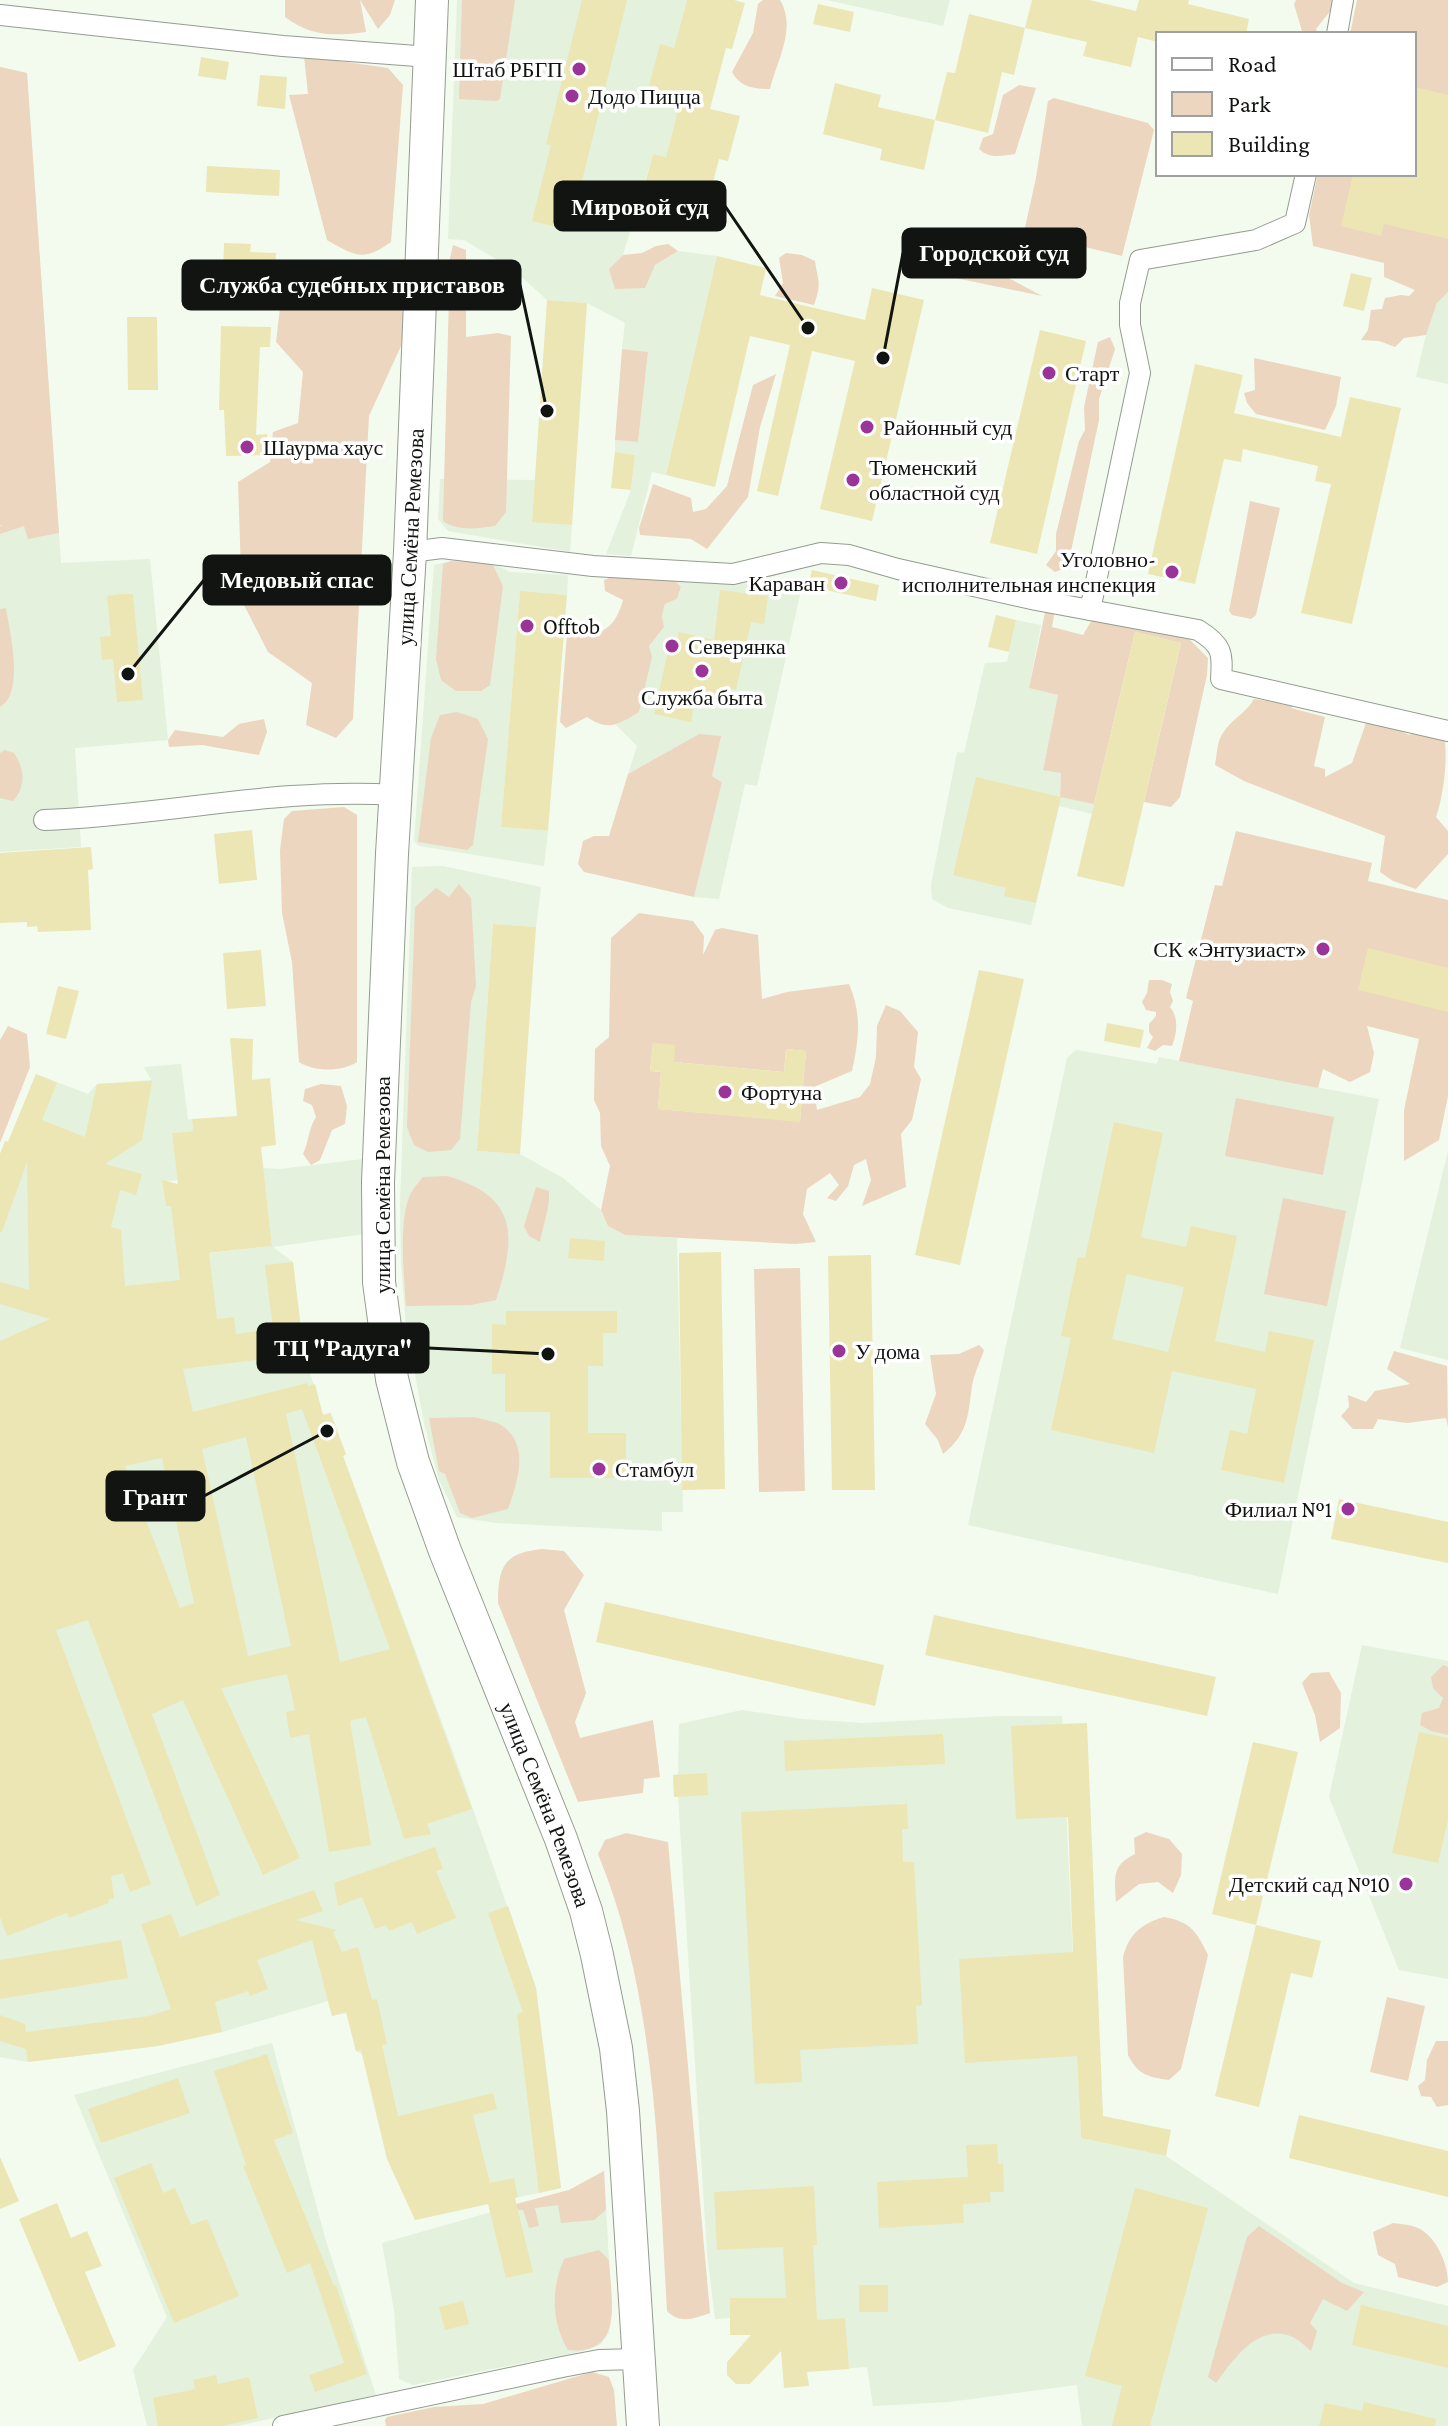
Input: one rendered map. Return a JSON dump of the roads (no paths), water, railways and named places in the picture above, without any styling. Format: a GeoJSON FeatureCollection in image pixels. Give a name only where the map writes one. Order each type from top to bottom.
{"type":"FeatureCollection","features":[{"type":"Feature","properties":{"kind":"main road","name":"улица Семёна Ремезова"},"geometry":{"type":"LineString","coordinates":[[432,0],[410,552],[378,1182],[379,1282],[395,1392],[413,1462],[445,1551],[561,1839],[586,1911],[597,1955],[616,2048],[623,2111],[643,2426]]}},
{"type":"Feature","properties":{"kind":"street"},"geometry":{"type":"LineString","coordinates":[[1337,32],[1343,0]]}},
{"type":"Feature","properties":{"kind":"street"},"geometry":{"type":"LineString","coordinates":[[0,15],[283,46],[430,57]]}},
{"type":"Feature","properties":{"kind":"street"},"geometry":{"type":"LineString","coordinates":[[1090,610],[1140,373],[1130,325],[1130,303],[1140,260],[1256,240],[1295,223],[1306,176]]}},
{"type":"Feature","properties":{"kind":"street"},"geometry":{"type":"LineString","coordinates":[[410,552],[442,548],[580,565],[733,574],[821,553],[849,555],[920,575],[1198,630],[1215,640],[1222,656],[1221,679],[1448,731]]}},
{"type":"Feature","properties":{"kind":"street"},"geometry":{"type":"LineString","coordinates":[[44,820],[107,817],[323,794],[396,795]]}},
{"type":"Feature","properties":{"kind":"street"},"geometry":{"type":"LineString","coordinates":[[283,2426],[599,2360],[639,2359]]}},
{"type":"Feature","properties":{"kind":"place","name":"Штаб РБГП"},"geometry":{"type":"Point","coordinates":[579,69]}},
{"type":"Feature","properties":{"kind":"place","name":"Додо Пицца"},"geometry":{"type":"Point","coordinates":[572,96]}},
{"type":"Feature","properties":{"kind":"place","name":"Мировой суд"},"geometry":{"type":"Point","coordinates":[808,328]}},
{"type":"Feature","properties":{"kind":"place","name":"Городской суд"},"geometry":{"type":"Point","coordinates":[883,358]}},
{"type":"Feature","properties":{"kind":"place","name":"Старт"},"geometry":{"type":"Point","coordinates":[1049,373]}},
{"type":"Feature","properties":{"kind":"place","name":"Служба судебных приставов"},"geometry":{"type":"Point","coordinates":[547,411]}},
{"type":"Feature","properties":{"kind":"place","name":"Районный суд"},"geometry":{"type":"Point","coordinates":[867,427]}},
{"type":"Feature","properties":{"kind":"place","name":"Шаурма хаус"},"geometry":{"type":"Point","coordinates":[247,447]}},
{"type":"Feature","properties":{"kind":"place","name":"Тюменский областной суд"},"geometry":{"type":"Point","coordinates":[853,480]}},
{"type":"Feature","properties":{"kind":"place","name":"Уголовно- исполнительная инспекция"},"geometry":{"type":"Point","coordinates":[1172,572]}},
{"type":"Feature","properties":{"kind":"place","name":"Караван"},"geometry":{"type":"Point","coordinates":[841,583]}},
{"type":"Feature","properties":{"kind":"place","name":"Offtob"},"geometry":{"type":"Point","coordinates":[527,626]}},
{"type":"Feature","properties":{"kind":"place","name":"Северянка"},"geometry":{"type":"Point","coordinates":[672,646]}},
{"type":"Feature","properties":{"kind":"place","name":"Служба быта"},"geometry":{"type":"Point","coordinates":[702,671]}},
{"type":"Feature","properties":{"kind":"place","name":"Медовый спас"},"geometry":{"type":"Point","coordinates":[128,674]}},
{"type":"Feature","properties":{"kind":"place","name":"СК «Энтузиаст»"},"geometry":{"type":"Point","coordinates":[1323,949]}},
{"type":"Feature","properties":{"kind":"place","name":"Фортуна"},"geometry":{"type":"Point","coordinates":[725,1092]}},
{"type":"Feature","properties":{"kind":"place","name":"У дома"},"geometry":{"type":"Point","coordinates":[839,1351]}},
{"type":"Feature","properties":{"kind":"place","name":"ТЦ \"Радуга\""},"geometry":{"type":"Point","coordinates":[548,1354]}},
{"type":"Feature","properties":{"kind":"place","name":"Грант"},"geometry":{"type":"Point","coordinates":[327,1431]}},
{"type":"Feature","properties":{"kind":"place","name":"Стамбул"},"geometry":{"type":"Point","coordinates":[599,1469]}},
{"type":"Feature","properties":{"kind":"place","name":"Филиал №1"},"geometry":{"type":"Point","coordinates":[1348,1509]}},
{"type":"Feature","properties":{"kind":"place","name":"Детский сад №10"},"geometry":{"type":"Point","coordinates":[1406,1884]}}]}
